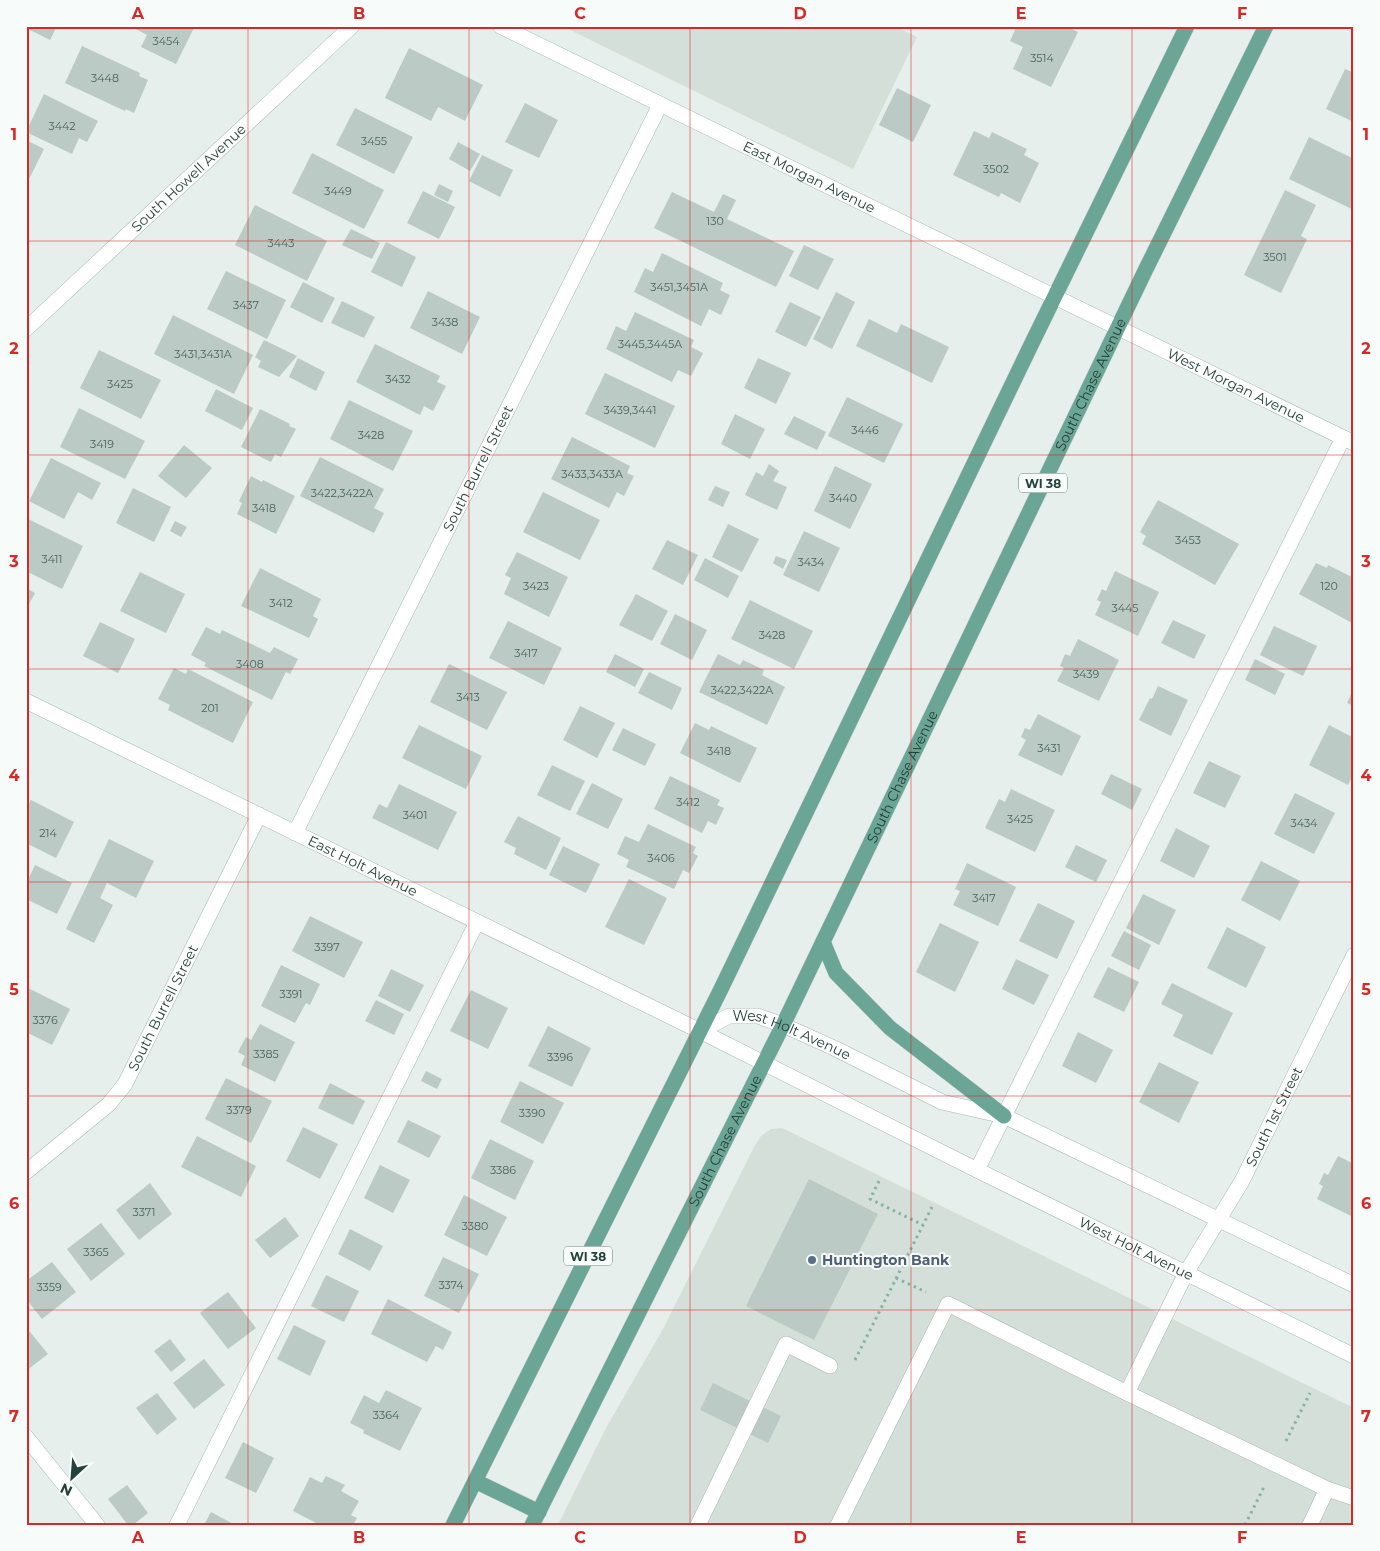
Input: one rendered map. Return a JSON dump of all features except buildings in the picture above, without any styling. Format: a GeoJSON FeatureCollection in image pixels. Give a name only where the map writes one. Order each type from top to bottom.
{"type":"FeatureCollection","features":[{"type":"Feature","properties":{"kind":"main road","name":"WI 38"},"geometry":{"type":"LineString","coordinates":[[453,1525],[700,1031],[1186,26]]}},
{"type":"Feature","properties":{"kind":"main road","name":"South Chase Avenue"},"geometry":{"type":"LineString","coordinates":[[536,1519],[823,942],[1144,272],[1266,26]]}},
{"type":"Feature","properties":{"kind":"main road"},"geometry":{"type":"LineString","coordinates":[[823,942],[836,973],[890,1028],[1004,1116]]}},
{"type":"Feature","properties":{"kind":"main road"},"geometry":{"type":"LineString","coordinates":[[475,1481],[536,1519]]}},
{"type":"Feature","properties":{"kind":"street","name":"South Howell Avenue"},"geometry":{"type":"LineString","coordinates":[[26,329],[352,26]]}},
{"type":"Feature","properties":{"kind":"street","name":"East Morgan Avenue"},"geometry":{"type":"LineString","coordinates":[[500,26],[1118,328]]}},
{"type":"Feature","properties":{"kind":"street","name":"South Burrell Street"},"geometry":{"type":"LineString","coordinates":[[295,832],[660,105]]}},
{"type":"Feature","properties":{"kind":"street","name":"West Morgan Avenue"},"geometry":{"type":"LineString","coordinates":[[1118,328],[1349,441]]}},
{"type":"Feature","properties":{"kind":"street"},"geometry":{"type":"LineString","coordinates":[[977,1170],[1349,441]]}},
{"type":"Feature","properties":{"kind":"street","name":"East Holt Avenue"},"geometry":{"type":"LineString","coordinates":[[26,701],[700,1031]]}},
{"type":"Feature","properties":{"kind":"street","name":"South Burrell Street"},"geometry":{"type":"LineString","coordinates":[[26,1172],[109,1104],[124,1084],[259,815]]}},
{"type":"Feature","properties":{"kind":"street"},"geometry":{"type":"LineString","coordinates":[[177,1525],[477,922]]}},
{"type":"Feature","properties":{"kind":"street","name":"South 1st Street"},"geometry":{"type":"LineString","coordinates":[[1127,1393],[1186,1273],[1242,1180],[1354,955]]}},
{"type":"Feature","properties":{"kind":"street","name":"West Holt Avenue"},"geometry":{"type":"LineString","coordinates":[[700,1031],[729,1016],[758,1016],[782,1025],[834,1048],[942,1102],[1004,1116],[1354,1284]]}},
{"type":"Feature","properties":{"kind":"street","name":"West Holt Avenue"},"geometry":{"type":"LineString","coordinates":[[700,1031],[1354,1356]]}},
{"type":"Feature","properties":{"kind":"street"},"geometry":{"type":"LineString","coordinates":[[838,1525],[948,1304],[1327,1489],[1354,1498]]}},
{"type":"Feature","properties":{"kind":"street"},"geometry":{"type":"LineString","coordinates":[[698,1525],[786,1344],[830,1366]]}},
{"type":"Feature","properties":{"kind":"street"},"geometry":{"type":"LineString","coordinates":[[26,1437],[97,1525]]}},
{"type":"Feature","properties":{"kind":"street"},"geometry":{"type":"LineString","coordinates":[[1310,1525],[1327,1489]]}},
{"type":"Feature","properties":{"kind":"path"},"geometry":{"type":"LineString","coordinates":[[879,1182],[870,1199],[923,1225]]}},
{"type":"Feature","properties":{"kind":"path"},"geometry":{"type":"LineString","coordinates":[[853,1366],[932,1207]]}},
{"type":"Feature","properties":{"kind":"path"},"geometry":{"type":"LineString","coordinates":[[896,1278],[948,1304]]}},
{"type":"Feature","properties":{"kind":"path"},"geometry":{"type":"LineString","coordinates":[[1283,1448],[1310,1393]]}},
{"type":"Feature","properties":{"kind":"path"},"geometry":{"type":"LineString","coordinates":[[1245,1525],[1261,1493]]}},
{"type":"Feature","properties":{"kind":"shaded area"},"geometry":{"type":"Polygon","coordinates":[[[562,26],[895,26],[917,37],[853,169],[562,26]]]}},
{"type":"Feature","properties":{"kind":"shaded area"},"geometry":{"type":"Polygon","coordinates":[[[782,1128],[1354,1408],[1354,1525],[558,1525],[606,1428],[663,1329],[754,1147],[761,1136],[771,1129],[782,1128]]]}},
{"type":"Feature","properties":{"kind":"place","name":"Huntington Bank"},"geometry":{"type":"Point","coordinates":[812,1260]}}]}
